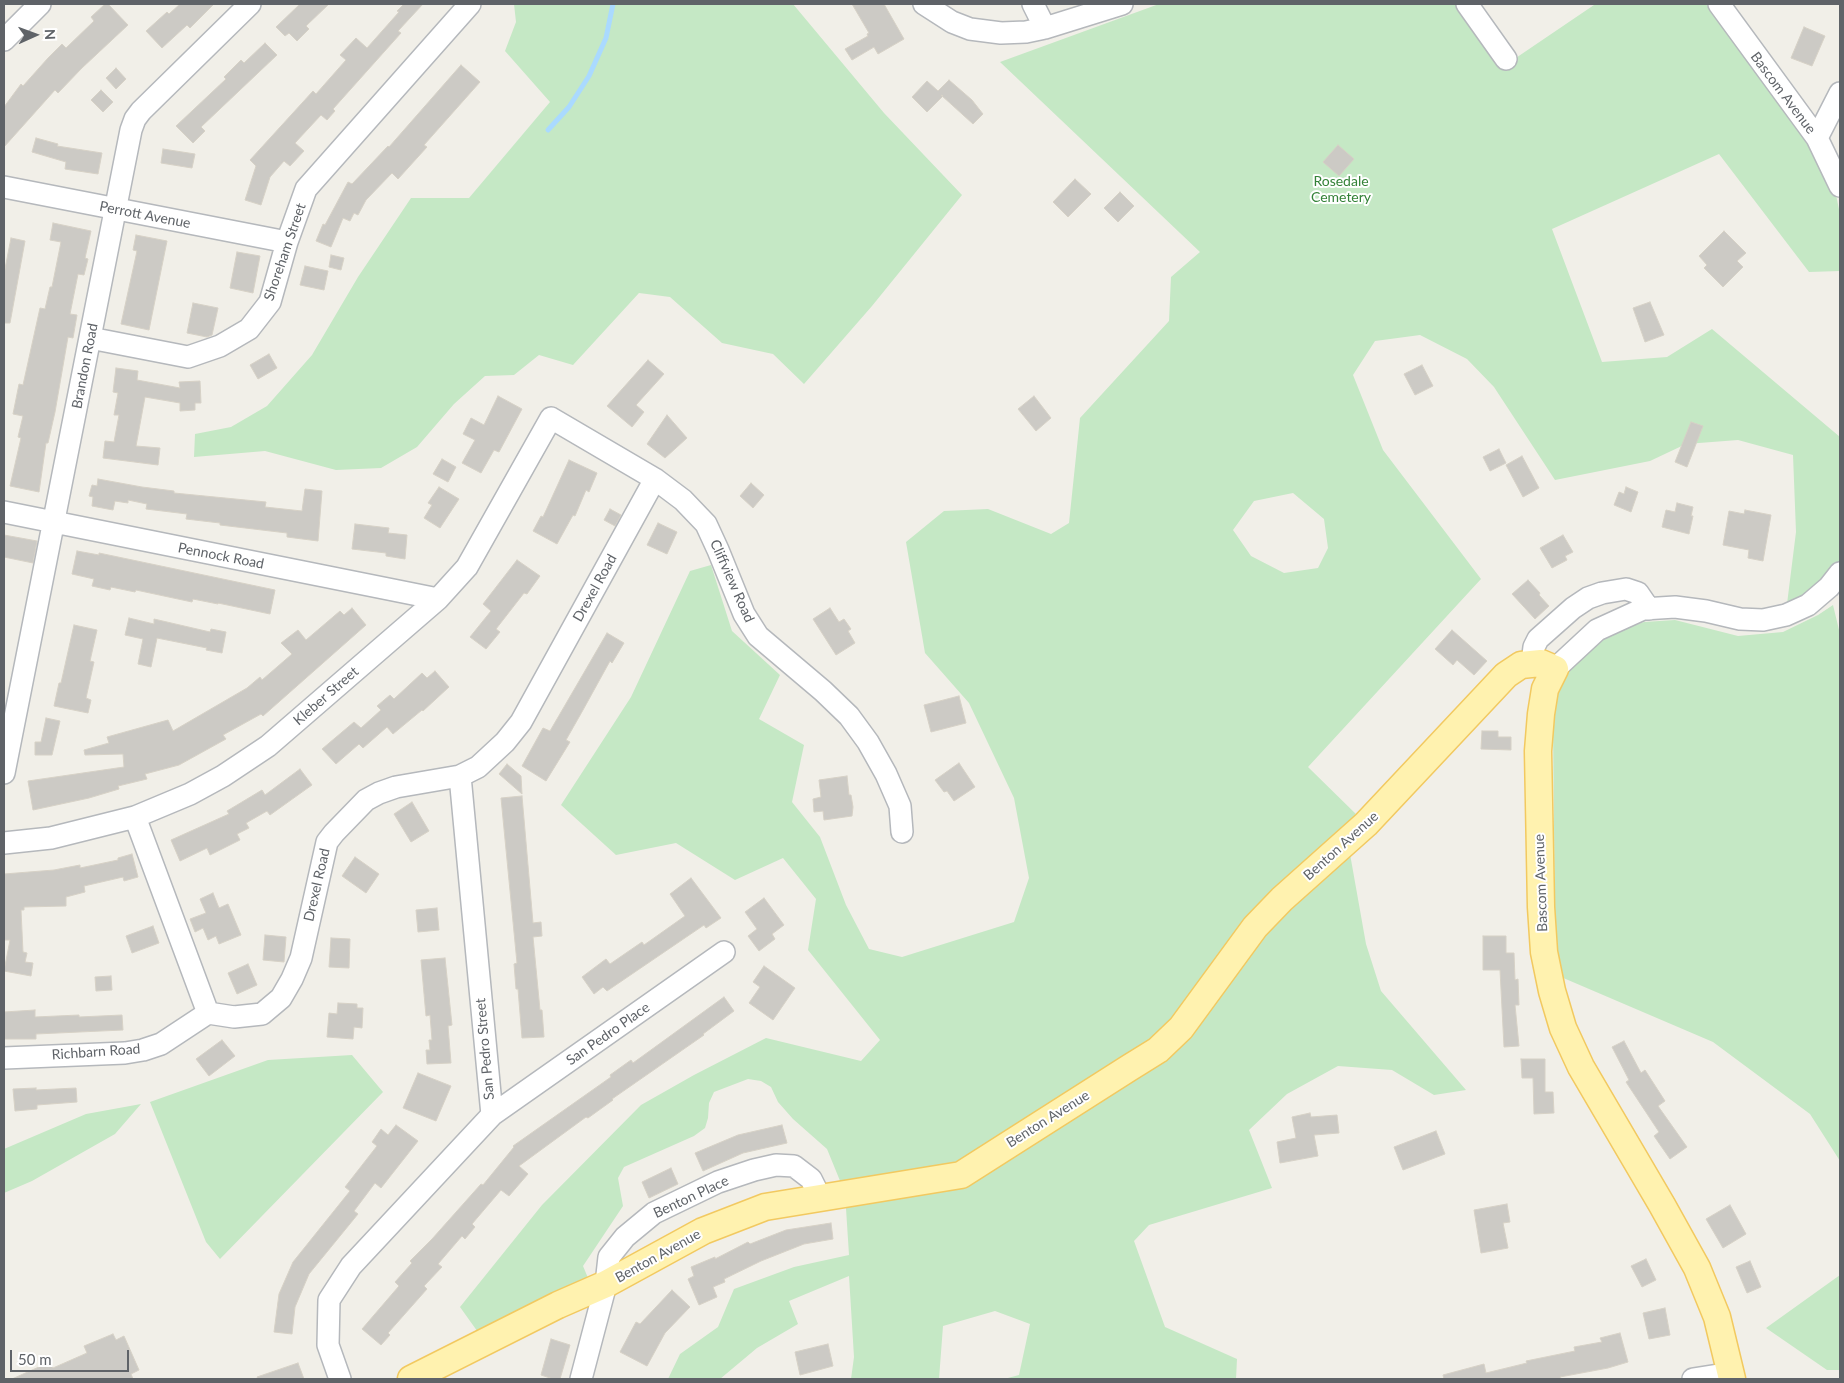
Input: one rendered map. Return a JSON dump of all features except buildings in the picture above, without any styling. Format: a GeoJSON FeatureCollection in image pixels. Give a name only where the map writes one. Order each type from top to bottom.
{"type":"FeatureCollection","features":[{"type":"Feature","properties":{"kind":"main road","name":"Benton Avenue"},"geometry":{"type":"LineString","coordinates":[[411,1379],[558,1305],[606,1284],[703,1230],[765,1207],[961,1174],[1158,1050],[1181,1028],[1255,927],[1282,899],[1366,824],[1506,675],[1521,665],[1544,666]]}},
{"type":"Feature","properties":{"kind":"main road","name":"Bascom Avenue"},"geometry":{"type":"LineString","coordinates":[[1544,666],[1545,689],[1540,714],[1538,751],[1541,907],[1544,952],[1552,991],[1563,1028],[1581,1067],[1697,1268],[1716,1316],[1732,1376]]}},
{"type":"Feature","properties":{"kind":"street"},"geometry":{"type":"LineString","coordinates":[[4,40],[40,4]]}},
{"type":"Feature","properties":{"kind":"street","name":"Brandon Road"},"geometry":{"type":"LineString","coordinates":[[4,773],[131,130],[135,119],[141,111],[250,4]]}},
{"type":"Feature","properties":{"kind":"street","name":"Shoreham Street"},"geometry":{"type":"LineString","coordinates":[[90,338],[188,357],[220,346],[249,329],[270,302],[287,242],[306,189],[470,4]]}},
{"type":"Feature","properties":{"kind":"street"},"geometry":{"type":"LineString","coordinates":[[924,4],[939,15],[970,29],[1001,34],[1045,28],[1122,4]]}},
{"type":"Feature","properties":{"kind":"street"},"geometry":{"type":"LineString","coordinates":[[1033,4],[1045,28]]}},
{"type":"Feature","properties":{"kind":"street"},"geometry":{"type":"LineString","coordinates":[[1468,4],[1506,59]]}},
{"type":"Feature","properties":{"kind":"street","name":"Bascom Avenue"},"geometry":{"type":"LineString","coordinates":[[1719,4],[1817,138],[1840,186]]}},
{"type":"Feature","properties":{"kind":"street"},"geometry":{"type":"LineString","coordinates":[[1817,138],[1840,93]]}},
{"type":"Feature","properties":{"kind":"street","name":"Perrott Avenue"},"geometry":{"type":"LineString","coordinates":[[4,187],[287,242]]}},
{"type":"Feature","properties":{"kind":"street","name":"Cliffview Road"},"geometry":{"type":"LineString","coordinates":[[551,418],[655,479],[684,500],[706,524],[744,614],[758,636],[823,691],[849,716],[868,742],[886,774],[900,806],[902,832]]}},
{"type":"Feature","properties":{"kind":"street","name":"Kleber Street"},"geometry":{"type":"LineString","coordinates":[[4,843],[51,838],[135,817],[190,794],[223,776],[268,746],[438,599],[467,567],[551,418]]}},
{"type":"Feature","properties":{"kind":"street","name":"Drexel Road"},"geometry":{"type":"LineString","coordinates":[[208,1013],[234,1017],[262,1014],[282,998],[301,958],[327,842],[366,800],[396,787],[460,776],[478,767],[505,742],[521,722],[655,479]]}},
{"type":"Feature","properties":{"kind":"street","name":"Pennock Road"},"geometry":{"type":"LineString","coordinates":[[4,512],[438,599]]}},
{"type":"Feature","properties":{"kind":"street","name":"Bascom Avenue"},"geometry":{"type":"LineString","coordinates":[[1544,666],[1597,630],[1644,609],[1675,607],[1740,619],[1763,620],[1786,615],[1808,605],[1829,587],[1840,573]]}},
{"type":"Feature","properties":{"kind":"street"},"geometry":{"type":"LineString","coordinates":[[1544,666],[1534,647],[1538,639],[1573,608],[1588,598],[1602,593],[1626,590],[1638,593],[1649,609]]}},
{"type":"Feature","properties":{"kind":"street","name":"San Pedro Street"},"geometry":{"type":"LineString","coordinates":[[340,1379],[328,1345],[329,1300],[351,1266],[492,1115],[460,776]]}},
{"type":"Feature","properties":{"kind":"street"},"geometry":{"type":"LineString","coordinates":[[135,817],[208,1013]]}},
{"type":"Feature","properties":{"kind":"street","name":"San Pedro Place"},"geometry":{"type":"LineString","coordinates":[[492,1115],[724,952]]}},
{"type":"Feature","properties":{"kind":"street","name":"Richbarn Road"},"geometry":{"type":"LineString","coordinates":[[4,1058],[125,1053],[143,1050],[161,1044],[208,1013]]}},
{"type":"Feature","properties":{"kind":"street","name":"Benton Place"},"geometry":{"type":"LineString","coordinates":[[581,1379],[606,1284],[609,1257],[625,1237],[654,1213],[718,1182],[776,1165],[794,1166],[811,1179],[820,1197]]}},
{"type":"Feature","properties":{"kind":"street"},"geometry":{"type":"LineString","coordinates":[[1693,1379],[1732,1376]]}},
{"type":"Feature","properties":{"kind":"green space"},"geometry":{"type":"Polygon","coordinates":[[[514,4],[793,4],[884,113],[962,195],[872,306],[804,384],[773,354],[722,343],[670,297],[639,293],[573,365],[539,355],[514,375],[485,376],[454,404],[417,447],[381,468],[336,470],[265,451],[194,457],[195,434],[231,427],[267,406],[312,355],[358,277],[411,198],[469,198],[550,102],[505,51],[516,22],[514,4]]]}},
{"type":"Feature","properties":{"kind":"green space","name":"Rosedale Cemetery"},"geometry":{"type":"Polygon","coordinates":[[[1159,4],[1458,4],[1504,66],[1594,4],[1706,4],[1819,157],[1835,190],[1840,214],[1840,271],[1809,272],[1719,154],[1552,229],[1602,362],[1667,357],[1712,329],[1840,437],[1840,568],[1825,585],[1787,604],[1796,532],[1793,455],[1738,440],[1686,444],[1650,461],[1555,480],[1494,387],[1467,359],[1420,335],[1375,341],[1353,375],[1383,450],[1481,579],[1308,767],[1359,817],[1350,854],[1366,944],[1381,991],[1466,1090],[1434,1095],[1392,1070],[1338,1066],[1287,1094],[1249,1130],[1272,1188],[1149,1225],[1134,1241],[1165,1327],[1237,1359],[1236,1379],[1004,1379],[1019,1375],[1030,1324],[995,1311],[943,1326],[939,1379],[851,1379],[854,1357],[849,1276],[789,1301],[798,1324],[757,1348],[720,1379],[668,1379],[680,1354],[718,1327],[734,1289],[794,1267],[849,1255],[845,1193],[827,1149],[793,1119],[778,1102],[771,1087],[761,1081],[748,1079],[714,1092],[709,1103],[705,1128],[694,1136],[624,1167],[618,1178],[623,1206],[583,1266],[593,1290],[485,1342],[460,1307],[542,1205],[641,1105],[766,1038],[861,1061],[880,1040],[808,950],[816,899],[783,858],[735,880],[676,843],[616,855],[561,805],[631,697],[690,571],[711,565],[732,631],[780,675],[759,719],[804,745],[792,802],[820,837],[846,905],[869,949],[902,957],[1014,922],[1029,878],[1014,798],[969,703],[925,653],[906,542],[944,511],[988,509],[1051,534],[1069,523],[1080,418],[1169,321],[1171,277],[1200,252],[1000,62],[1159,4]],[[1293,493],[1254,501],[1233,530],[1251,556],[1284,573],[1318,568],[1328,548],[1324,519],[1293,493]]]}},
{"type":"Feature","properties":{"kind":"green space"},"geometry":{"type":"Polygon","coordinates":[[[1833,605],[1840,634],[1840,1161],[1810,1114],[1713,1042],[1561,977],[1555,923],[1553,726],[1556,692],[1577,655],[1610,634],[1644,622],[1675,620],[1738,636],[1783,632],[1818,615],[1833,605]]]}},
{"type":"Feature","properties":{"kind":"green space"},"geometry":{"type":"Polygon","coordinates":[[[352,1055],[383,1092],[220,1259],[206,1242],[150,1102],[268,1060],[352,1055]]]}},
{"type":"Feature","properties":{"kind":"green space"},"geometry":{"type":"Polygon","coordinates":[[[141,1104],[115,1134],[32,1181],[4,1193],[4,1149],[86,1114],[141,1104]]]}},
{"type":"Feature","properties":{"kind":"green space"},"geometry":{"type":"Polygon","coordinates":[[[1840,1275],[1840,1370],[1827,1370],[1766,1328],[1840,1275]]]}},
{"type":"Feature","properties":{"kind":"waterway"},"geometry":{"type":"LineString","coordinates":[[548,130],[569,107],[589,76],[606,38],[613,4]]}}]}
